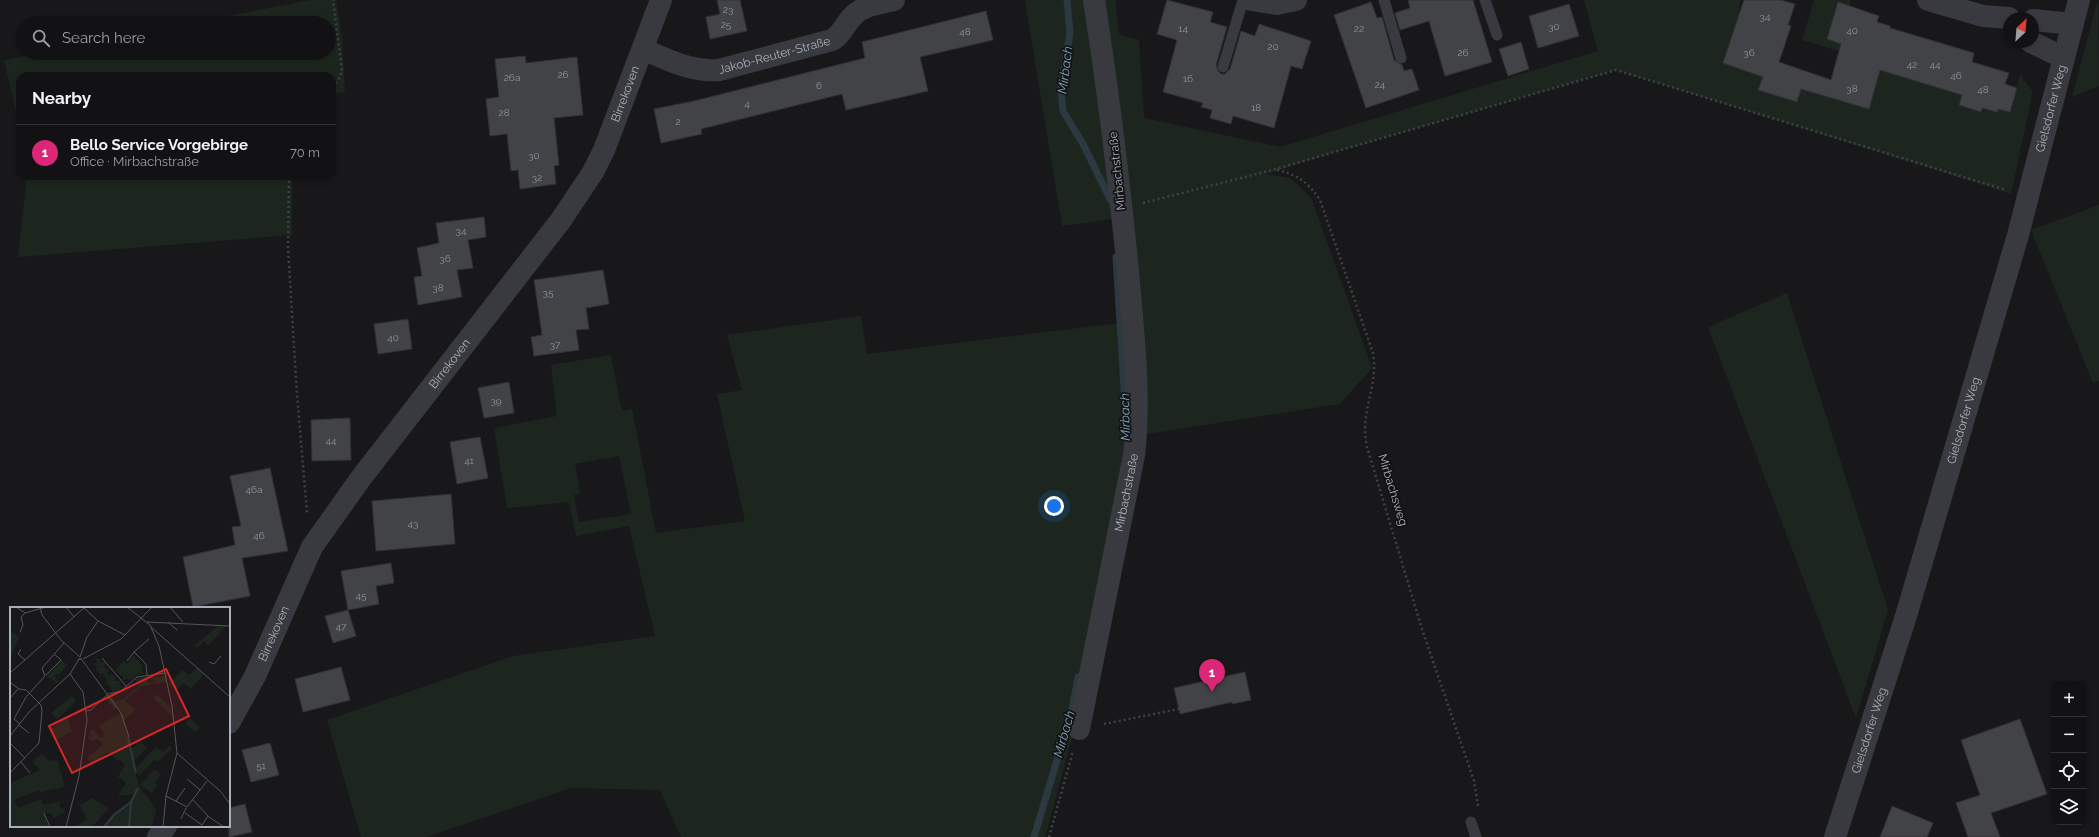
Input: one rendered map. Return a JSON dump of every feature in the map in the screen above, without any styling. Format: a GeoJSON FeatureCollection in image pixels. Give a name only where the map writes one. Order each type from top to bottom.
{"type":"FeatureCollection","features":[{"type":"Feature","properties":{"kind":"street","name":"Birrekoven"},"geometry":{"type":"LineString","coordinates":[[230,722],[255,676],[312,547],[362,478],[542,246],[593,172],[604,150],[661,0]]}},
{"type":"Feature","properties":{"kind":"street","name":"Jakob-Reuter-Straße"},"geometry":{"type":"LineString","coordinates":[[643,49],[687,67],[706,71],[719,70],[832,40],[842,32],[853,16],[859,11],[894,0]]}},
{"type":"Feature","properties":{"kind":"street","name":"Mirbachstraße"},"geometry":{"type":"LineString","coordinates":[[1080,729],[1136,436],[1133,321],[1108,91],[1094,0]]}},
{"type":"Feature","properties":{"kind":"street"},"geometry":{"type":"LineString","coordinates":[[1251,0],[1277,4],[1296,0]]}},
{"type":"Feature","properties":{"kind":"street"},"geometry":{"type":"LineString","coordinates":[[1928,0],[1983,16],[2003,18]]}},
{"type":"Feature","properties":{"kind":"street","name":"Gielsdorfer Weg"},"geometry":{"type":"LineString","coordinates":[[1835,837],[1917,580],[2028,197],[2079,0]]}},
{"type":"Feature","properties":{"kind":"street"},"geometry":{"type":"LineString","coordinates":[[1983,16],[2003,28]]}},
{"type":"Feature","properties":{"kind":"street"},"geometry":{"type":"LineString","coordinates":[[2039,21],[2073,24]]}},
{"type":"Feature","properties":{"kind":"street"},"geometry":{"type":"LineString","coordinates":[[2039,46],[2064,58]]}},
{"type":"Feature","properties":{"kind":"street"},"geometry":{"type":"LineString","coordinates":[[158,837],[165,827]]}},
{"type":"Feature","properties":{"kind":"lane"},"geometry":{"type":"LineString","coordinates":[[1223,67],[1243,0]]}},
{"type":"Feature","properties":{"kind":"lane"},"geometry":{"type":"LineString","coordinates":[[1384,0],[1401,58]]}},
{"type":"Feature","properties":{"kind":"lane"},"geometry":{"type":"LineString","coordinates":[[1485,0],[1496,35]]}},
{"type":"Feature","properties":{"kind":"lane"},"geometry":{"type":"LineString","coordinates":[[1471,822],[1476,837]]}},
{"type":"Feature","properties":{"kind":"path"},"geometry":{"type":"LineString","coordinates":[[333,0],[335,16]]}},
{"type":"Feature","properties":{"kind":"path"},"geometry":{"type":"LineString","coordinates":[[336,23],[342,70],[340,77],[336,82]]}},
{"type":"Feature","properties":{"kind":"path"},"geometry":{"type":"LineString","coordinates":[[1122,209],[1276,170],[1616,70],[2028,197]]}},
{"type":"Feature","properties":{"kind":"path","name":"Mirbachsweg"},"geometry":{"type":"LineString","coordinates":[[1276,170],[1292,173],[1304,180],[1320,200],[1373,353],[1375,365],[1370,397],[1366,410],[1364,435],[1422,629],[1474,781],[1479,808],[1477,815],[1471,822]]}},
{"type":"Feature","properties":{"kind":"path"},"geometry":{"type":"LineString","coordinates":[[289,180],[288,248],[305,497],[312,547]]}},
{"type":"Feature","properties":{"kind":"path"},"geometry":{"type":"LineString","coordinates":[[1049,837],[1080,729],[1179,709]]}},
{"type":"Feature","properties":{"kind":"shaded area"},"geometry":{"type":"Polygon","coordinates":[[[310,0],[336,0],[342,38],[345,92],[336,93],[336,72],[16,72],[16,112],[4,60],[16,58],[16,60],[336,60],[336,16],[228,16],[310,0]]]}},
{"type":"Feature","properties":{"kind":"shaded area"},"geometry":{"type":"Polygon","coordinates":[[[1025,0],[1092,0],[1119,218],[1062,226],[1025,0]]]}},
{"type":"Feature","properties":{"kind":"shaded area"},"geometry":{"type":"Polygon","coordinates":[[[1103,0],[1115,0],[1119,34],[1139,40],[1144,118],[1280,147],[1598,51],[1584,0],[1741,0],[1738,11],[1774,22],[1737,20],[1723,63],[1763,77],[1759,90],[1797,102],[1807,71],[1831,79],[1826,96],[1868,109],[1879,74],[1836,61],[1839,51],[1802,40],[1814,0],[1851,0],[1849,6],[1838,3],[1827,39],[1890,28],[1900,31],[1894,51],[1962,95],[1959,105],[1981,112],[1982,108],[1997,112],[1998,109],[2010,112],[2020,75],[2032,91],[2031,101],[2011,194],[1616,70],[1332,153],[1267,174],[1290,178],[1311,197],[1372,368],[1340,404],[1140,435],[1103,0]]]}},
{"type":"Feature","properties":{"kind":"shaded area"},"geometry":{"type":"Polygon","coordinates":[[[2098,0],[2099,86],[2072,97],[2098,0]]]}},
{"type":"Feature","properties":{"kind":"shaded area"},"geometry":{"type":"Polygon","coordinates":[[[25,180],[292,180],[292,235],[18,257],[25,180]]]}},
{"type":"Feature","properties":{"kind":"shaded area"},"geometry":{"type":"Polygon","coordinates":[[[2099,205],[2099,381],[2093,383],[2031,230],[2099,205]]]}},
{"type":"Feature","properties":{"kind":"shaded area"},"geometry":{"type":"Polygon","coordinates":[[[1787,293],[1888,610],[1856,718],[1708,327],[1787,293]]]}},
{"type":"Feature","properties":{"kind":"shaded area"},"geometry":{"type":"Polygon","coordinates":[[[861,316],[867,354],[1127,322],[1133,431],[1076,724],[1045,837],[681,837],[660,790],[571,788],[427,837],[361,837],[327,720],[513,656],[655,636],[629,526],[576,536],[569,502],[507,508],[494,428],[557,416],[551,365],[611,355],[622,411],[632,409],[656,533],[745,521],[717,394],[742,390],[727,335],[861,316]],[[619,456],[575,464],[580,493],[574,495],[579,522],[631,514],[619,456]]]}},
{"type":"Feature","properties":{"kind":"building"},"geometry":{"type":"Polygon","coordinates":[[[717,0],[740,0],[747,31],[710,39],[706,17],[720,14],[717,0]]]}},
{"type":"Feature","properties":{"kind":"building"},"geometry":{"type":"Polygon","coordinates":[[[1167,0],[1213,12],[1210,22],[1227,27],[1216,65],[1221,74],[1225,74],[1230,69],[1241,31],[1255,36],[1259,24],[1311,41],[1302,69],[1291,66],[1274,128],[1233,116],[1231,124],[1210,118],[1212,110],[1201,107],[1203,103],[1163,92],[1177,40],[1157,34],[1167,0]]]}},
{"type":"Feature","properties":{"kind":"building"},"geometry":{"type":"Polygon","coordinates":[[[1408,0],[1473,0],[1492,62],[1445,76],[1429,21],[1400,30],[1395,13],[1410,8],[1408,0]]]}},
{"type":"Feature","properties":{"kind":"building"},"geometry":{"type":"Polygon","coordinates":[[[1744,0],[1781,0],[1795,4],[1788,25],[1791,26],[1779,62],[1831,80],[1841,44],[1827,39],[1838,2],[1879,16],[1877,22],[1890,26],[1890,28],[1974,53],[1972,62],[2009,73],[2005,84],[2017,88],[2010,112],[1998,109],[1997,112],[1982,108],[1981,112],[1959,105],[1962,95],[1880,70],[1869,109],[1801,89],[1797,102],[1758,90],[1763,77],[1723,63],[1744,0]]]}},
{"type":"Feature","properties":{"kind":"building"},"geometry":{"type":"Polygon","coordinates":[[[1371,2],[1377,18],[1382,17],[1394,60],[1402,65],[1404,71],[1412,69],[1419,90],[1366,108],[1334,15],[1371,2]]]}},
{"type":"Feature","properties":{"kind":"building"},"geometry":{"type":"Polygon","coordinates":[[[1569,4],[1579,36],[1538,48],[1529,16],[1569,4]]]}},
{"type":"Feature","properties":{"kind":"building"},"geometry":{"type":"Polygon","coordinates":[[[986,11],[993,40],[920,57],[928,91],[846,110],[842,94],[701,129],[702,134],[661,143],[654,109],[694,101],[865,58],[862,42],[986,11]]]}},
{"type":"Feature","properties":{"kind":"building"},"geometry":{"type":"Polygon","coordinates":[[[1521,42],[1529,69],[1508,76],[1499,49],[1521,42]]]}},
{"type":"Feature","properties":{"kind":"building"},"geometry":{"type":"Polygon","coordinates":[[[525,56],[526,63],[577,57],[583,115],[554,118],[559,165],[554,166],[556,184],[520,189],[518,170],[511,171],[507,134],[490,136],[486,99],[499,97],[495,59],[525,56]]]}},
{"type":"Feature","properties":{"kind":"building"},"geometry":{"type":"Polygon","coordinates":[[[484,217],[486,237],[468,240],[473,268],[457,270],[462,297],[418,305],[414,277],[422,276],[417,248],[439,243],[436,223],[484,217]]]}},
{"type":"Feature","properties":{"kind":"building"},"geometry":{"type":"Polygon","coordinates":[[[603,270],[609,304],[586,308],[589,329],[576,330],[579,350],[534,356],[531,337],[542,335],[534,280],[603,270]]]}},
{"type":"Feature","properties":{"kind":"building"},"geometry":{"type":"Polygon","coordinates":[[[408,319],[412,349],[378,354],[374,324],[408,319]]]}},
{"type":"Feature","properties":{"kind":"building"},"geometry":{"type":"Polygon","coordinates":[[[509,382],[514,413],[484,418],[478,388],[509,382]]]}},
{"type":"Feature","properties":{"kind":"building"},"geometry":{"type":"Polygon","coordinates":[[[350,418],[351,460],[312,461],[311,420],[350,418]]]}},
{"type":"Feature","properties":{"kind":"building"},"geometry":{"type":"Polygon","coordinates":[[[480,437],[488,478],[457,484],[450,442],[480,437]]]}},
{"type":"Feature","properties":{"kind":"building"},"geometry":{"type":"Polygon","coordinates":[[[270,468],[288,551],[242,558],[250,596],[193,607],[183,557],[235,545],[232,527],[241,526],[230,476],[270,468]]]}},
{"type":"Feature","properties":{"kind":"building"},"geometry":{"type":"Polygon","coordinates":[[[451,494],[455,544],[376,551],[372,501],[451,494]]]}},
{"type":"Feature","properties":{"kind":"building"},"geometry":{"type":"Polygon","coordinates":[[[391,563],[394,583],[376,586],[379,604],[348,610],[341,571],[391,563]]]}},
{"type":"Feature","properties":{"kind":"building"},"geometry":{"type":"Polygon","coordinates":[[[348,610],[356,636],[333,643],[325,616],[348,610]]]}},
{"type":"Feature","properties":{"kind":"building"},"geometry":{"type":"Polygon","coordinates":[[[341,667],[350,700],[303,712],[295,679],[341,667]]]}},
{"type":"Feature","properties":{"kind":"building"},"geometry":{"type":"Polygon","coordinates":[[[1245,672],[1251,700],[1232,704],[1232,702],[1180,714],[1174,688],[1245,672]]]}},
{"type":"Feature","properties":{"kind":"building"},"geometry":{"type":"Polygon","coordinates":[[[2020,719],[2047,794],[1991,813],[2000,837],[1968,837],[1956,803],[1980,795],[1961,740],[2020,719]]]}},
{"type":"Feature","properties":{"kind":"building"},"geometry":{"type":"Polygon","coordinates":[[[270,743],[279,775],[251,782],[242,750],[270,743]]]}},
{"type":"Feature","properties":{"kind":"building"},"geometry":{"type":"Polygon","coordinates":[[[245,804],[252,832],[229,837],[230,808],[245,804]]]}},
{"type":"Feature","properties":{"kind":"building"},"geometry":{"type":"Polygon","coordinates":[[[1892,806],[1933,823],[1927,837],[1880,837],[1892,806]]]}},
{"type":"Feature","properties":{"kind":"waterway","name":"Mirbach"},"geometry":{"type":"LineString","coordinates":[[1067,0],[1070,33],[1061,89],[1063,111],[1083,144],[1111,201]]}},
{"type":"Feature","properties":{"kind":"waterway","name":"Mirbach"},"geometry":{"type":"LineString","coordinates":[[1116,257],[1126,420]]}},
{"type":"Feature","properties":{"kind":"waterway","name":"Mirbach"},"geometry":{"type":"LineString","coordinates":[[1034,837],[1072,710],[1078,677]]}},
{"type":"Feature","properties":{"kind":"place","name":"Bello Service Vorgebirge"},"geometry":{"type":"Point","coordinates":[1212,692]}}]}
